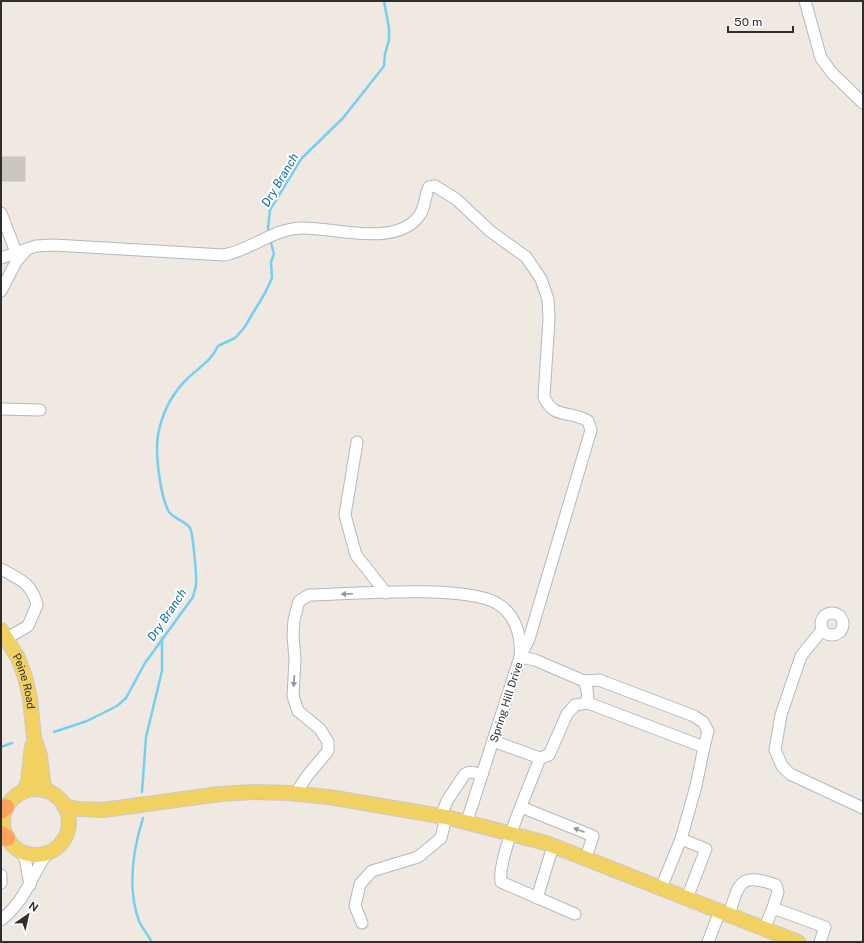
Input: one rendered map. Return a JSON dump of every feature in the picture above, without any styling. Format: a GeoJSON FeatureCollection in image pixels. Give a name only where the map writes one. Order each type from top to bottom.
{"type":"FeatureCollection","features":[{"type":"Feature","properties":{"kind":"main road","name":"Peine Road"},"geometry":{"type":"LineString","coordinates":[[4,634],[25,677],[30,698],[34,738],[40,756],[43,782],[46,791]]}},
{"type":"Feature","properties":{"kind":"main road","name":"Peine Road"},"geometry":{"type":"LineString","coordinates":[[23,792],[28,782],[30,753],[34,738]]}},
{"type":"Feature","properties":{"kind":"main road"},"geometry":{"type":"LineString","coordinates":[[68,829],[67,814],[64,806],[60,800],[46,791],[31,790],[23,792],[11,801],[4,809],[3,823],[9,840],[32,854],[48,852],[60,843],[68,829],[76,821],[103,810]]}},
{"type":"Feature","properties":{"kind":"main road"},"geometry":{"type":"LineString","coordinates":[[64,806],[78,809],[103,810],[220,794],[254,792],[329,797],[443,817],[512,833],[553,846],[798,942]]}},
{"type":"Feature","properties":{"kind":"street"},"geometry":{"type":"LineString","coordinates":[[805,1],[821,58],[832,73],[863,103]]}},
{"type":"Feature","properties":{"kind":"street"},"geometry":{"type":"LineString","coordinates":[[1,258],[36,246],[54,245],[224,255],[234,253],[284,231],[302,228],[383,233],[405,227],[418,217],[424,206],[429,187],[435,186],[456,199],[490,232],[526,257],[541,278],[548,299],[544,397],[547,405],[559,413],[581,416],[588,421],[591,430],[532,632],[520,657],[535,660],[584,681],[600,680],[694,716],[704,722],[708,731],[696,786],[681,839],[661,888]]}},
{"type":"Feature","properties":{"kind":"street"},"geometry":{"type":"LineString","coordinates":[[1,213],[22,251]]}},
{"type":"Feature","properties":{"kind":"street"},"geometry":{"type":"LineString","coordinates":[[1,291],[22,251]]}},
{"type":"Feature","properties":{"kind":"street"},"geometry":{"type":"LineString","coordinates":[[1,409],[40,410]]}},
{"type":"Feature","properties":{"kind":"street"},"geometry":{"type":"LineString","coordinates":[[357,442],[345,515],[356,556],[386,592]]}},
{"type":"Feature","properties":{"kind":"street"},"geometry":{"type":"LineString","coordinates":[[1,569],[18,578],[31,588],[36,605],[28,626],[4,634]]}},
{"type":"Feature","properties":{"kind":"street","name":"Spring Hill Drive"},"geometry":{"type":"LineString","coordinates":[[296,794],[307,776],[328,752],[328,742],[320,730],[298,711],[293,696],[296,659],[293,636],[294,620],[299,601],[309,596],[386,592],[486,598],[499,604],[509,614],[516,625],[522,643],[520,657],[467,822]]}},
{"type":"Feature","properties":{"kind":"street"},"geometry":{"type":"LineString","coordinates":[[822,630],[801,656],[781,715],[775,750],[782,766],[790,774],[863,808]]}},
{"type":"Feature","properties":{"kind":"street"},"geometry":{"type":"LineString","coordinates":[[584,681],[587,689],[588,703]]}},
{"type":"Feature","properties":{"kind":"street"},"geometry":{"type":"LineString","coordinates":[[493,742],[540,758],[549,755],[567,714],[575,706],[588,703],[704,747]]}},
{"type":"Feature","properties":{"kind":"street"},"geometry":{"type":"LineString","coordinates":[[540,758],[512,833],[500,874],[501,882],[575,914]]}},
{"type":"Feature","properties":{"kind":"street"},"geometry":{"type":"LineString","coordinates":[[362,924],[355,906],[360,884],[372,871],[418,857],[441,838],[443,817],[447,801],[467,772],[482,775]]}},
{"type":"Feature","properties":{"kind":"street"},"geometry":{"type":"LineString","coordinates":[[521,808],[593,836],[586,858]]}},
{"type":"Feature","properties":{"kind":"street"},"geometry":{"type":"LineString","coordinates":[[681,839],[706,849],[687,898]]}},
{"type":"Feature","properties":{"kind":"street"},"geometry":{"type":"LineString","coordinates":[[9,840],[25,858],[30,885]]}},
{"type":"Feature","properties":{"kind":"street"},"geometry":{"type":"LineString","coordinates":[[537,898],[553,846]]}},
{"type":"Feature","properties":{"kind":"street"},"geometry":{"type":"LineString","coordinates":[[1,920],[16,906],[30,885],[48,852]]}},
{"type":"Feature","properties":{"kind":"street"},"geometry":{"type":"LineString","coordinates":[[1,875],[1,883]]}},
{"type":"Feature","properties":{"kind":"street"},"geometry":{"type":"LineString","coordinates":[[708,942],[738,886],[745,881],[761,880],[776,885],[778,892],[764,929]]}},
{"type":"Feature","properties":{"kind":"street"},"geometry":{"type":"LineString","coordinates":[[772,908],[825,927],[820,942]]}},
{"type":"Feature","properties":{"kind":"building"},"geometry":{"type":"Polygon","coordinates":[[[1,157],[25,157],[25,181],[1,181],[1,157]]]}},
{"type":"Feature","properties":{"kind":"waterway","name":"Dry Branch"},"geometry":{"type":"LineString","coordinates":[[269,234],[268,228],[270,210],[301,159],[343,118],[384,66],[385,54],[389,40],[389,28],[384,1]]}},
{"type":"Feature","properties":{"kind":"waterway","name":"Dry Branch"},"geometry":{"type":"LineString","coordinates":[[54,732],[87,721],[117,706],[126,698],[145,663],[193,597],[196,582],[191,532],[190,528],[186,524],[169,512],[166,505],[159,474],[157,452],[158,435],[165,411],[178,389],[209,359],[218,346],[235,338],[244,328],[265,293],[272,278],[271,262],[274,254],[270,239]]}},
{"type":"Feature","properties":{"kind":"waterway"},"geometry":{"type":"LineString","coordinates":[[142,792],[146,737],[162,671],[162,638]]}},
{"type":"Feature","properties":{"kind":"waterway","name":"Dry Branch"},"geometry":{"type":"LineString","coordinates":[[1,747],[12,743]]}},
{"type":"Feature","properties":{"kind":"waterway"},"geometry":{"type":"LineString","coordinates":[[143,818],[136,843],[132,882],[135,908],[139,921],[152,942]]}}]}
